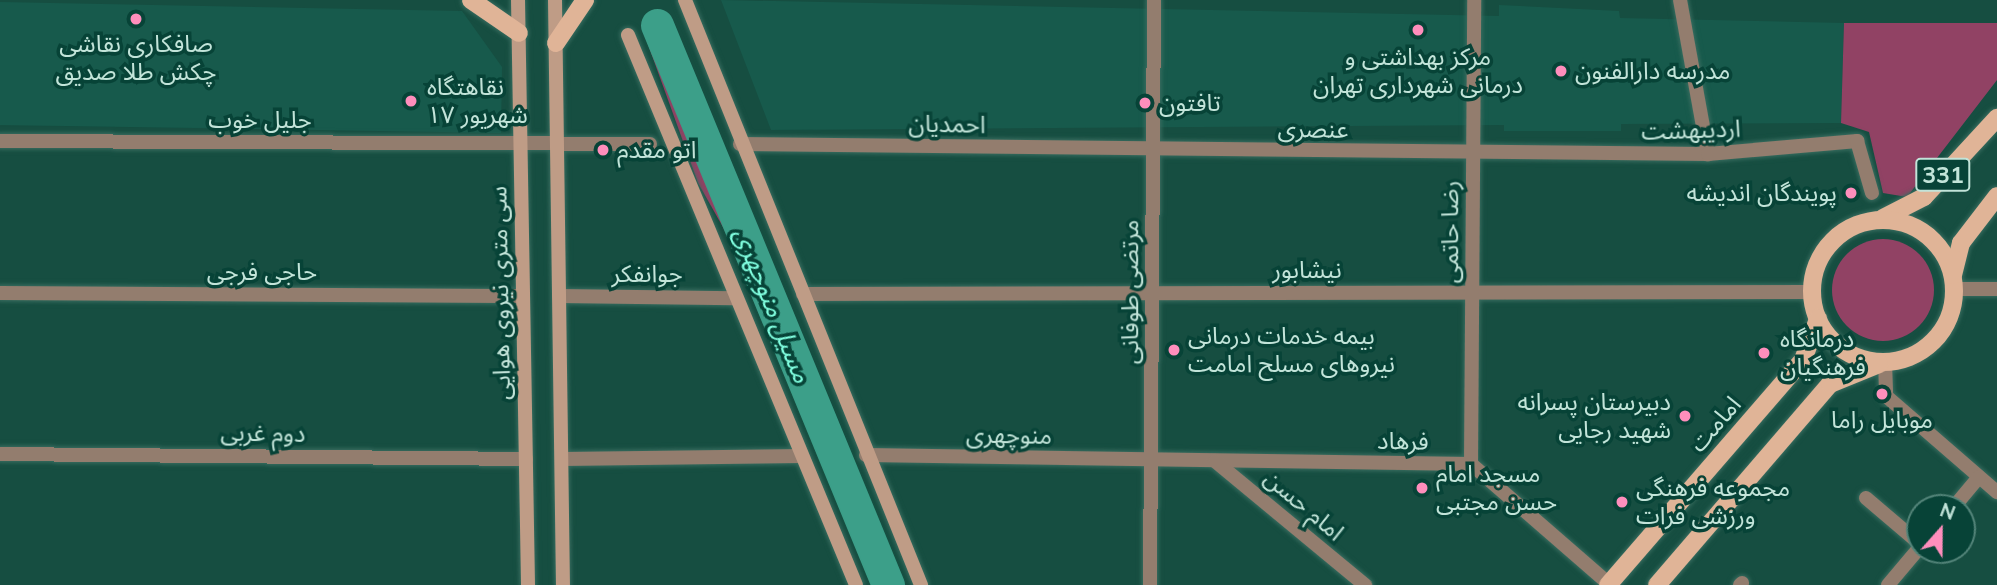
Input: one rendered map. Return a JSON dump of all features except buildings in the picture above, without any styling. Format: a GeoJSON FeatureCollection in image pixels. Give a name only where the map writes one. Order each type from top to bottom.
{"type":"FeatureCollection","features":[{"type":"Feature","properties":{"kind":"main road"},"geometry":{"type":"LineString","coordinates":[[471,0],[519,33]]}},
{"type":"Feature","properties":{"kind":"main road","name":"سی متری نیروی هوایی"},"geometry":{"type":"LineString","coordinates":[[518,0],[528,585]]}},
{"type":"Feature","properties":{"kind":"main road"},"geometry":{"type":"LineString","coordinates":[[555,0],[563,585]]}},
{"type":"Feature","properties":{"kind":"main road"},"geometry":{"type":"LineString","coordinates":[[556,43],[585,0]]}},
{"type":"Feature","properties":{"kind":"main road"},"geometry":{"type":"LineString","coordinates":[[685,0],[740,144],[921,585]]}},
{"type":"Feature","properties":{"kind":"main road"},"geometry":{"type":"LineString","coordinates":[[628,35],[669,143],[856,585]]}},
{"type":"Feature","properties":{"kind":"main road","name":"331"},"geometry":{"type":"LineString","coordinates":[[1880,219],[1924,197],[1997,118]]}},
{"type":"Feature","properties":{"kind":"main road","name":"331"},"geometry":{"type":"LineString","coordinates":[[1954,282],[1961,243],[1997,196]]}},
{"type":"Feature","properties":{"kind":"main road"},"geometry":{"type":"LineString","coordinates":[[1657,585],[1830,384],[1927,348],[1952,312],[1954,282],[1927,234],[1880,219],[1839,234],[1819,260],[1812,292],[1818,319],[1844,351],[1885,362]]}},
{"type":"Feature","properties":{"kind":"main road","name":"امامت"},"geometry":{"type":"LineString","coordinates":[[1609,585],[1803,359],[1818,319]]}},
{"type":"Feature","properties":{"kind":"street","name":"مرتضی طوفانی"},"geometry":{"type":"LineString","coordinates":[[1150,585],[1154,0]]}},
{"type":"Feature","properties":{"kind":"street","name":"رضا حاتمی"},"geometry":{"type":"LineString","coordinates":[[1471,464],[1474,0]]}},
{"type":"Feature","properties":{"kind":"street"},"geometry":{"type":"LineString","coordinates":[[1680,0],[1708,154]]}},
{"type":"Feature","properties":{"kind":"street","name":"جلیل خوب"},"geometry":{"type":"LineString","coordinates":[[0,141],[650,144]]}},
{"type":"Feature","properties":{"kind":"street","name":"اردیبهشت"},"geometry":{"type":"LineString","coordinates":[[1473,154],[1708,154],[1857,141],[1872,193]]}},
{"type":"Feature","properties":{"kind":"street","name":"احمدیان"},"geometry":{"type":"LineString","coordinates":[[740,144],[1153,150]]}},
{"type":"Feature","properties":{"kind":"street","name":"عنصری"},"geometry":{"type":"LineString","coordinates":[[1153,150],[1473,154]]}},
{"type":"Feature","properties":{"kind":"street"},"geometry":{"type":"LineString","coordinates":[[1954,282],[1997,289]]}},
{"type":"Feature","properties":{"kind":"street","name":"نیشابور"},"geometry":{"type":"LineString","coordinates":[[803,294],[1812,292]]}},
{"type":"Feature","properties":{"kind":"street","name":"حاجی فرجی"},"geometry":{"type":"LineString","coordinates":[[0,293],[523,296]]}},
{"type":"Feature","properties":{"kind":"street","name":"جوانفکر"},"geometry":{"type":"LineString","coordinates":[[559,296],[735,298]]}},
{"type":"Feature","properties":{"kind":"street"},"geometry":{"type":"LineString","coordinates":[[1885,362],[1886,396],[1997,492]]}},
{"type":"Feature","properties":{"kind":"street","name":"دوم غربی"},"geometry":{"type":"LineString","coordinates":[[0,454],[526,459]]}},
{"type":"Feature","properties":{"kind":"street","name":"منوچهری"},"geometry":{"type":"LineString","coordinates":[[866,455],[1151,460]]}},
{"type":"Feature","properties":{"kind":"street"},"geometry":{"type":"LineString","coordinates":[[562,459],[802,456]]}},
{"type":"Feature","properties":{"kind":"street","name":"فرهاد"},"geometry":{"type":"LineString","coordinates":[[1151,460],[1471,464]]}},
{"type":"Feature","properties":{"kind":"street","name":"امام حسن"},"geometry":{"type":"LineString","coordinates":[[1215,461],[1365,585]]}},
{"type":"Feature","properties":{"kind":"street"},"geometry":{"type":"LineString","coordinates":[[1471,464],[1609,585]]}},
{"type":"Feature","properties":{"kind":"street"},"geometry":{"type":"LineString","coordinates":[[1965,494],[1979,477]]}},
{"type":"Feature","properties":{"kind":"street"},"geometry":{"type":"LineString","coordinates":[[1866,498],[1906,534]]}},
{"type":"Feature","properties":{"kind":"street"},"geometry":{"type":"LineString","coordinates":[[1888,585],[1906,563]]}},
{"type":"Feature","properties":{"kind":"shaded area"},"geometry":{"type":"Polygon","coordinates":[[[721,0],[1499,16],[1499,5],[1619,11],[1620,18],[1844,23],[1841,123],[1621,124],[1621,131],[1504,131],[1504,125],[771,130],[721,0]]]}},
{"type":"Feature","properties":{"kind":"shaded area"},"geometry":{"type":"Polygon","coordinates":[[[0,2],[462,11],[502,67],[501,133],[0,125],[0,2]]]}},
{"type":"Feature","properties":{"kind":"shaded area"},"geometry":{"type":"Polygon","coordinates":[[[670,20],[758,233],[732,243],[698,183],[641,25],[670,20]]]}},
{"type":"Feature","properties":{"kind":"shaded area"},"geometry":{"type":"Polygon","coordinates":[[[1844,23],[1997,23],[1997,80],[1907,197],[1883,193],[1869,132],[1841,123],[1844,23]]]}},
{"type":"Feature","properties":{"kind":"shaded area"},"geometry":{"type":"Polygon","coordinates":[[[1883,239],[1902,243],[1919,254],[1930,271],[1934,290],[1930,309],[1919,326],[1902,337],[1883,341],[1864,337],[1847,326],[1836,309],[1832,290],[1836,271],[1847,254],[1864,243],[1883,239]]]}},
{"type":"Feature","properties":{"kind":"waterway","name":"مسیل منوچهری"},"geometry":{"type":"LineString","coordinates":[[657,25],[888,585]]}},
{"type":"Feature","properties":{"kind":"place","name":"صافکاری نقاشی چکش طلا صدیق"},"geometry":{"type":"Point","coordinates":[136,19]}},
{"type":"Feature","properties":{"kind":"place","name":"مرکز بهداشتی و درمانی شهرداری تهران"},"geometry":{"type":"Point","coordinates":[1418,30]}},
{"type":"Feature","properties":{"kind":"place","name":"مدرسه دارالفنون"},"geometry":{"type":"Point","coordinates":[1561,71]}},
{"type":"Feature","properties":{"kind":"place","name":"نقاهتگاه ۱۷ شهریور"},"geometry":{"type":"Point","coordinates":[411,101]}},
{"type":"Feature","properties":{"kind":"place","name":"تافتون"},"geometry":{"type":"Point","coordinates":[1145,103]}},
{"type":"Feature","properties":{"kind":"place","name":"اتو مقدم"},"geometry":{"type":"Point","coordinates":[603,150]}},
{"type":"Feature","properties":{"kind":"place","name":"پویندگان اندیشه"},"geometry":{"type":"Point","coordinates":[1851,193]}},
{"type":"Feature","properties":{"kind":"place","name":"بیمه خدمات درمانی نیروهای مسلح امامت"},"geometry":{"type":"Point","coordinates":[1174,350]}},
{"type":"Feature","properties":{"kind":"place","name":"درمانگاه فرهنگیان"},"geometry":{"type":"Point","coordinates":[1764,353]}},
{"type":"Feature","properties":{"kind":"place","name":"موبایل راما"},"geometry":{"type":"Point","coordinates":[1882,394]}},
{"type":"Feature","properties":{"kind":"place","name":"دبیرستان پسرانه شهید رجایی"},"geometry":{"type":"Point","coordinates":[1685,416]}},
{"type":"Feature","properties":{"kind":"place","name":"مسجد امام حسن مجتبی"},"geometry":{"type":"Point","coordinates":[1422,488]}},
{"type":"Feature","properties":{"kind":"place","name":"مجموعه فرهنگی ورزشی فرات"},"geometry":{"type":"Point","coordinates":[1622,502]}}]}
